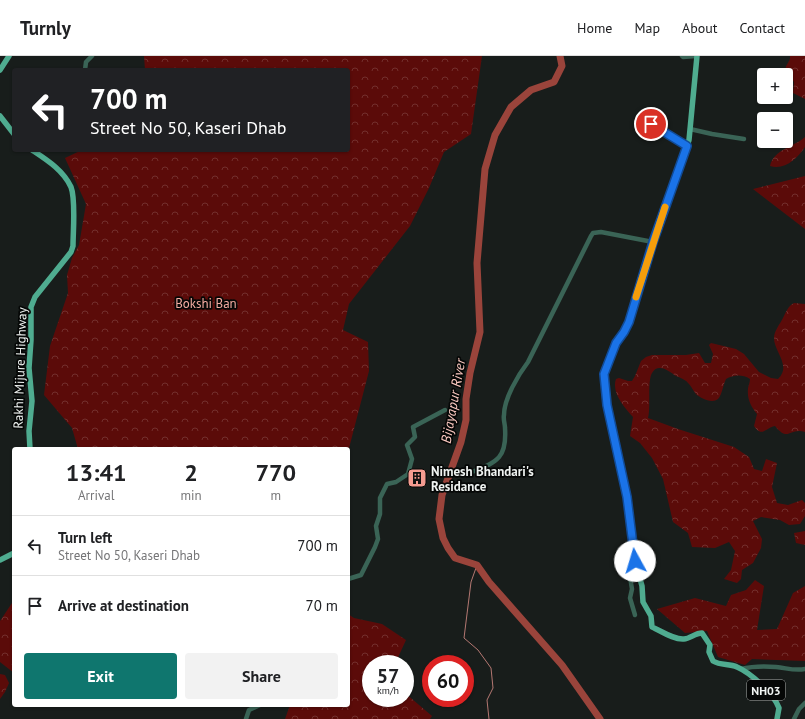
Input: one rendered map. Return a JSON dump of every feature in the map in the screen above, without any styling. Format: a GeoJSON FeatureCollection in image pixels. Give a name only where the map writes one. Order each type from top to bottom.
{"type":"FeatureCollection","features":[{"type":"Feature","properties":{"kind":"main road"},"geometry":{"type":"LineString","coordinates":[[0,70],[9,56]]}},
{"type":"Feature","properties":{"kind":"main road","name":"NH03"},"geometry":{"type":"LineString","coordinates":[[696,56],[690,129],[687,146],[653,242],[629,322],[616,343],[604,374],[607,405],[627,497],[635,561],[642,586],[643,602],[651,616],[652,628],[675,638],[684,639],[696,633],[702,633],[710,645],[709,652],[713,661],[733,665],[741,669],[755,679],[770,694],[779,708],[777,719]]}},
{"type":"Feature","properties":{"kind":"main road"},"geometry":{"type":"LineString","coordinates":[[0,116],[12,131]]}},
{"type":"Feature","properties":{"kind":"main road","name":"Rakhi Mijure Highway"},"geometry":{"type":"LineString","coordinates":[[30,447],[29,431],[32,401],[29,368],[31,306],[34,297],[71,252],[73,246],[73,204],[71,187],[63,174],[50,162],[35,152]]}},
{"type":"Feature","properties":{"kind":"main road"},"geometry":{"type":"LineString","coordinates":[[0,560],[12,554]]}},
{"type":"Feature","properties":{"kind":"street"},"geometry":{"type":"LineString","coordinates":[[85,68],[86,62],[92,56]]}},
{"type":"Feature","properties":{"kind":"street"},"geometry":{"type":"LineString","coordinates":[[682,56],[696,56]]}},
{"type":"Feature","properties":{"kind":"street"},"geometry":{"type":"LineString","coordinates":[[642,120],[661,129],[687,146]]}},
{"type":"Feature","properties":{"kind":"street"},"geometry":{"type":"LineString","coordinates":[[690,129],[744,139]]}},
{"type":"Feature","properties":{"kind":"street"},"geometry":{"type":"LineString","coordinates":[[472,472],[485,467],[499,458],[505,446],[503,414],[508,396],[517,376],[528,362],[593,233],[601,232],[653,242]]}},
{"type":"Feature","properties":{"kind":"street"},"geometry":{"type":"LineString","coordinates":[[350,578],[361,574],[375,547],[378,539],[376,526],[380,514],[380,498],[387,484],[396,482],[408,474],[412,459],[407,445],[415,437],[413,427],[445,410]]}},
{"type":"Feature","properties":{"kind":"street"},"geometry":{"type":"LineString","coordinates":[[635,561],[629,571],[632,589],[630,598],[635,615]]}},
{"type":"Feature","properties":{"kind":"street"},"geometry":{"type":"LineString","coordinates":[[741,669],[761,666],[776,667],[793,671],[805,669]]}},
{"type":"Feature","properties":{"kind":"street"},"geometry":{"type":"LineString","coordinates":[[794,719],[799,709],[805,703]]}},
{"type":"Feature","properties":{"kind":"street"},"geometry":{"type":"LineString","coordinates":[[246,719],[249,710],[256,707]]}},
{"type":"Feature","properties":{"kind":"green space","name":"Bokshi Ban"},"geometry":{"type":"Polygon","coordinates":[[[144,56],[482,56],[471,134],[444,152],[429,188],[410,226],[349,304],[343,330],[368,342],[369,371],[349,447],[77,447],[72,428],[44,395],[50,346],[68,293],[67,275],[72,258],[79,245],[86,204],[65,158],[78,152],[350,152],[350,68],[145,68],[144,56]]]}},
{"type":"Feature","properties":{"kind":"green space"},"geometry":{"type":"Polygon","coordinates":[[[790,56],[805,56],[805,99],[793,93],[793,68],[786,68],[790,56]]]}},
{"type":"Feature","properties":{"kind":"green space"},"geometry":{"type":"Polygon","coordinates":[[[805,137],[805,147],[795,159],[780,167],[770,166],[772,160],[780,152],[787,148],[793,148],[793,145],[805,137]]]}},
{"type":"Feature","properties":{"kind":"green space"},"geometry":{"type":"Polygon","coordinates":[[[805,176],[805,229],[753,189],[805,176]]]}},
{"type":"Feature","properties":{"kind":"green space"},"geometry":{"type":"Polygon","coordinates":[[[794,303],[805,304],[805,432],[796,431],[786,434],[775,426],[762,432],[757,430],[754,426],[757,414],[751,406],[749,399],[748,389],[750,379],[747,377],[738,376],[726,379],[718,399],[713,401],[700,397],[686,381],[664,369],[657,368],[652,373],[651,377],[648,418],[734,447],[749,457],[754,469],[762,471],[766,459],[777,463],[772,487],[777,503],[788,505],[802,500],[805,503],[805,516],[800,524],[789,525],[780,520],[761,517],[753,521],[762,539],[761,548],[753,563],[742,570],[741,579],[737,583],[724,579],[731,570],[735,551],[729,542],[715,548],[692,547],[688,533],[673,522],[663,479],[652,458],[640,443],[630,436],[633,417],[617,395],[615,390],[616,379],[619,378],[632,381],[641,361],[652,355],[686,355],[699,353],[705,363],[711,363],[713,354],[709,345],[711,343],[736,349],[744,354],[759,372],[771,378],[778,379],[782,374],[783,364],[775,343],[774,335],[787,309],[794,303]]]}},
{"type":"Feature","properties":{"kind":"green space"},"geometry":{"type":"Polygon","coordinates":[[[805,531],[805,545],[796,543],[794,533],[805,531]]]}},
{"type":"Feature","properties":{"kind":"green space"},"geometry":{"type":"Polygon","coordinates":[[[755,580],[764,586],[757,630],[777,629],[793,593],[805,586],[805,661],[752,659],[745,665],[718,657],[707,631],[685,633],[657,609],[695,598],[726,606],[731,595],[746,590],[755,580]]]}},
{"type":"Feature","properties":{"kind":"green space"},"geometry":{"type":"Polygon","coordinates":[[[12,603],[12,671],[0,662],[0,621],[12,603]]]}},
{"type":"Feature","properties":{"kind":"green space"},"geometry":{"type":"Polygon","coordinates":[[[350,615],[354,618],[382,624],[406,640],[399,655],[362,655],[362,707],[414,707],[414,701],[432,716],[430,719],[285,719],[289,707],[350,707],[350,615]]]}},
{"type":"Feature","properties":{"kind":"green space"},"geometry":{"type":"Polygon","coordinates":[[[0,674],[5,675],[9,683],[0,699],[0,674]]]}},
{"type":"Feature","properties":{"kind":"waterway","name":"Bijayapur River"},"geometry":{"type":"LineString","coordinates":[[560,56],[562,66],[554,82],[531,90],[511,107],[495,135],[485,169],[477,263],[480,332],[470,373],[466,399],[466,420],[461,442],[442,495],[439,519],[443,538],[455,558],[477,565],[489,582],[562,665],[600,719]]}},
{"type":"Feature","properties":{"kind":"waterway"},"geometry":{"type":"LineString","coordinates":[[477,565],[471,582],[464,638],[478,650],[491,668],[493,688],[487,700],[489,719]]}},
{"type":"Feature","properties":{"kind":"slow traffic"},"geometry":{"type":"LineString","coordinates":[[636,297],[665,207]]}},
{"type":"Feature","properties":{"kind":"place","name":"Nimesh Bhandari's Residance"},"geometry":{"type":"Point","coordinates":[417,478]}},
{"type":"Feature","properties":{"kind":"route"},"geometry":{"type":"LineString","coordinates":[[635,561],[627,497],[615,436],[607,405],[604,374],[616,343],[629,322],[664,208],[687,146],[651,124]]}}]}
